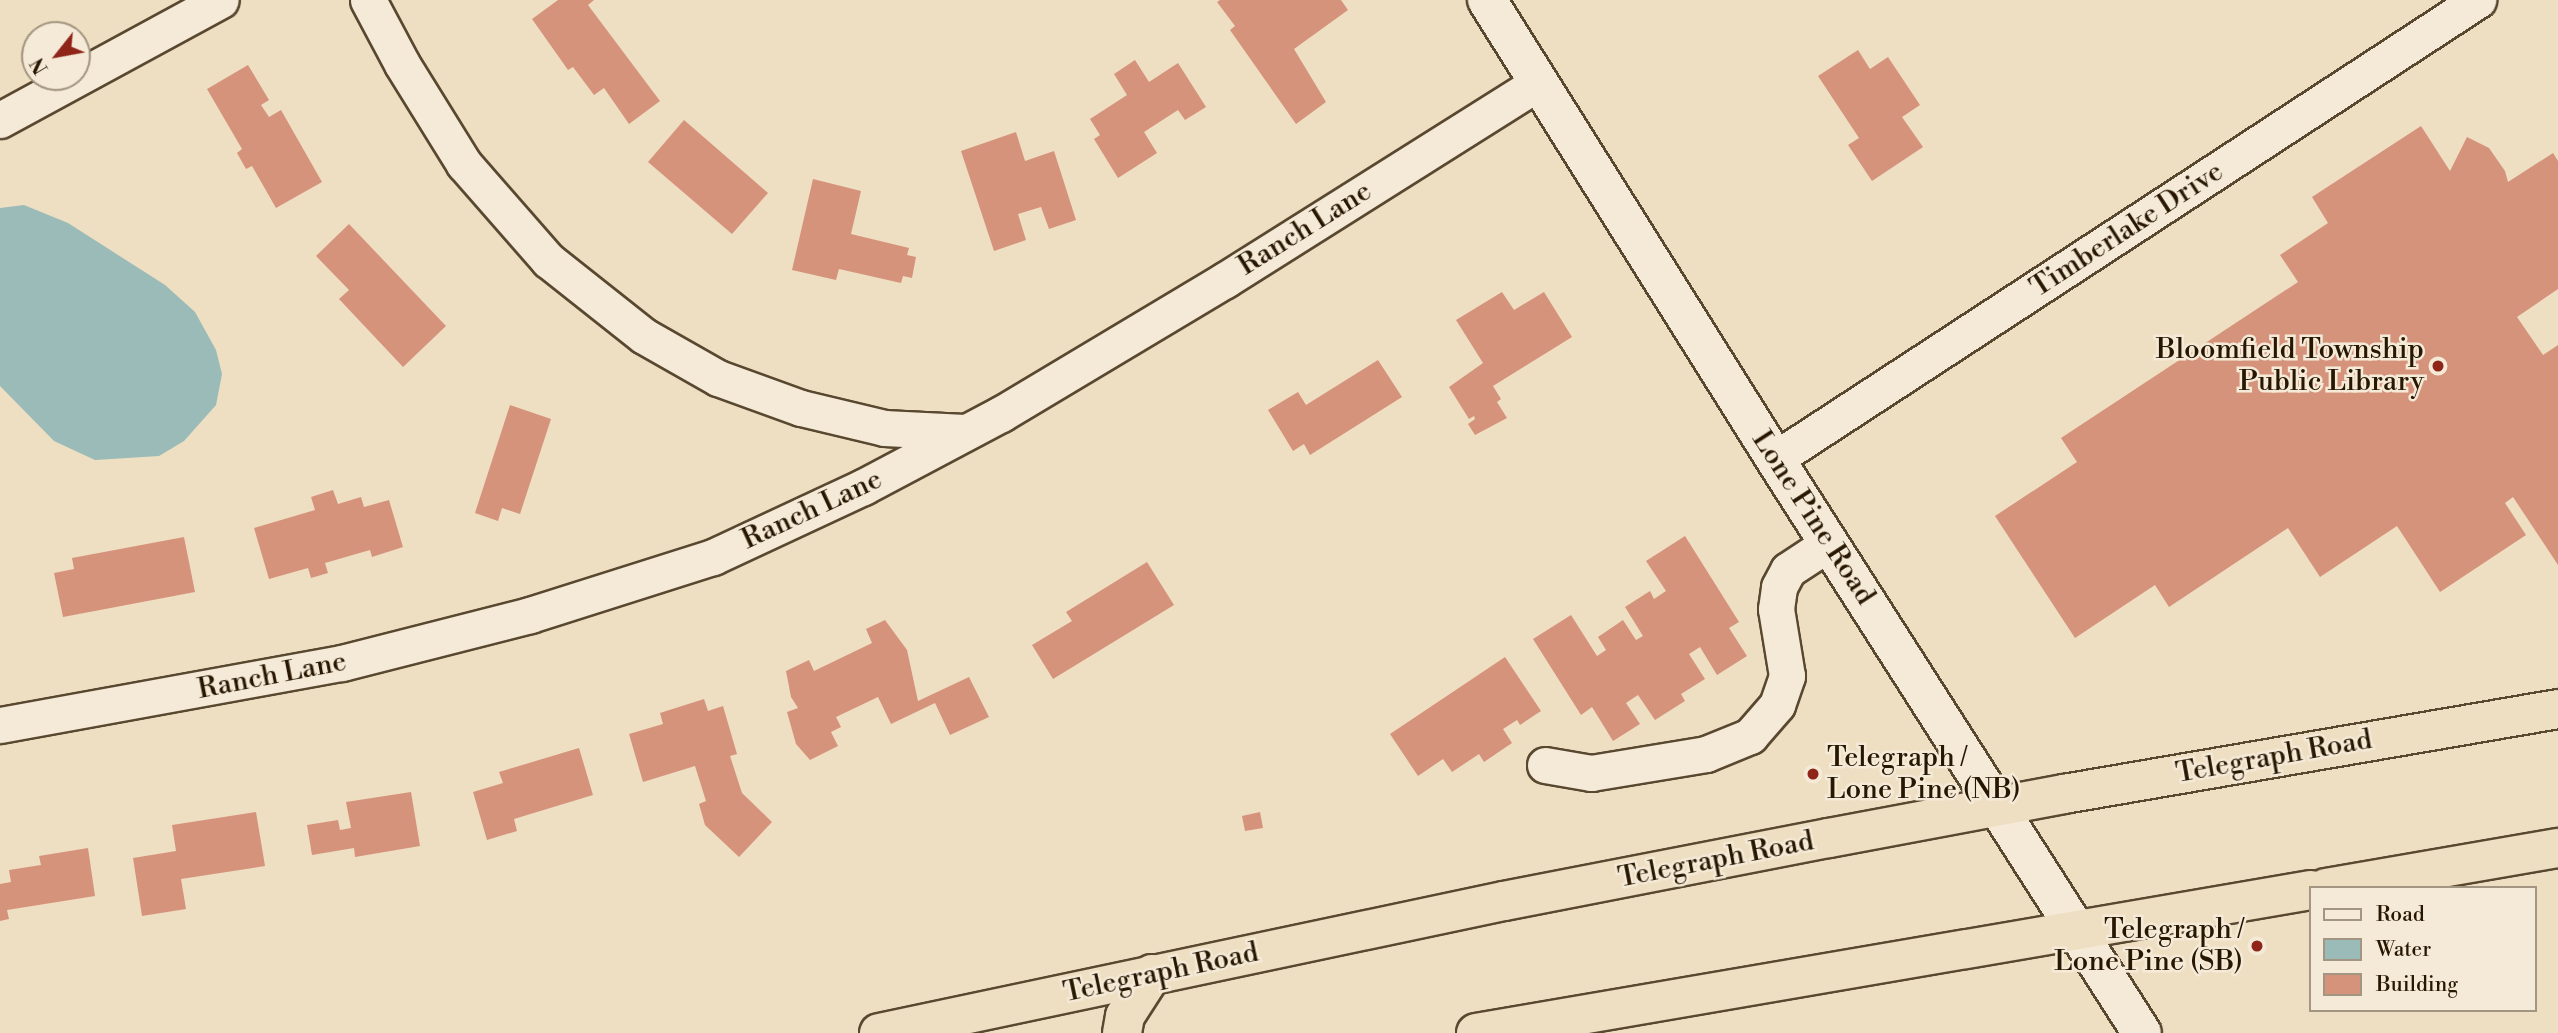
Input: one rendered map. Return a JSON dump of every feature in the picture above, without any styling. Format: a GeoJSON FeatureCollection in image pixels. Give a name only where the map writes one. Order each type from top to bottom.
{"type":"FeatureCollection","features":[{"type":"Feature","properties":{"kind":"highway","name":"Telegraph Road"},"geometry":{"type":"LineString","coordinates":[[879,1033],[979,1023],[1152,974],[1504,901],[1997,807],[2558,709]]}},
{"type":"Feature","properties":{"kind":"highway"},"geometry":{"type":"LineString","coordinates":[[2338,886],[2558,848]]}},
{"type":"Feature","properties":{"kind":"highway"},"geometry":{"type":"LineString","coordinates":[[1476,1033],[2310,890]]}},
{"type":"Feature","properties":{"kind":"highway"},"geometry":{"type":"LineString","coordinates":[[1122,1033],[1125,1016],[1152,974]]}},
{"type":"Feature","properties":{"kind":"street"},"geometry":{"type":"LineString","coordinates":[[0,120],[221,0]]}},
{"type":"Feature","properties":{"kind":"street"},"geometry":{"type":"LineString","coordinates":[[368,0],[402,64],[464,164],[548,260],[644,336],[718,378],[801,408],[884,428],[968,432]]}},
{"type":"Feature","properties":{"kind":"street","name":"Lone Pine Road"},"geometry":{"type":"LineString","coordinates":[[1487,0],[2142,1033]]}},
{"type":"Feature","properties":{"kind":"street","name":"Timberlake Drive"},"geometry":{"type":"LineString","coordinates":[[1775,458],[2478,0]]}},
{"type":"Feature","properties":{"kind":"street","name":"Ranch Lane"},"geometry":{"type":"LineString","coordinates":[[0,725],[342,663],[530,615],[713,557],[863,487],[968,432],[1225,280],[1539,82]]}},
{"type":"Feature","properties":{"kind":"street"},"geometry":{"type":"LineString","coordinates":[[1545,765],[1591,772],[1706,754],[1750,736],[1777,705],[1787,676],[1776,608],[1779,587],[1788,570],[1829,543]]}},
{"type":"Feature","properties":{"kind":"water"},"geometry":{"type":"Polygon","coordinates":[[[24,205],[68,223],[165,285],[195,312],[216,350],[222,374],[216,405],[184,441],[159,456],[95,460],[54,441],[0,386],[0,208],[24,205]]]}},
{"type":"Feature","properties":{"kind":"building"},"geometry":{"type":"Polygon","coordinates":[[[558,0],[594,0],[588,5],[660,101],[629,124],[604,88],[594,95],[573,67],[568,70],[532,19],[558,0]]]}},
{"type":"Feature","properties":{"kind":"building"},"geometry":{"type":"Polygon","coordinates":[[[1341,0],[1348,10],[1294,49],[1326,102],[1296,124],[1230,30],[1235,26],[1217,2],[1341,0]]]}},
{"type":"Feature","properties":{"kind":"building"},"geometry":{"type":"Polygon","coordinates":[[[1858,50],[1870,69],[1888,57],[1920,105],[1902,117],[1923,147],[1872,181],[1848,145],[1859,138],[1818,76],[1858,50]]]}},
{"type":"Feature","properties":{"kind":"building"},"geometry":{"type":"Polygon","coordinates":[[[1135,60],[1149,82],[1178,63],[1206,107],[1185,120],[1178,110],[1144,132],[1157,153],[1118,178],[1094,139],[1100,135],[1090,119],[1127,95],[1114,74],[1135,60]]]}},
{"type":"Feature","properties":{"kind":"building"},"geometry":{"type":"Polygon","coordinates":[[[248,65],[269,100],[261,105],[269,117],[281,110],[322,182],[276,208],[252,166],[246,169],[237,153],[242,149],[207,89],[248,65]]]}},
{"type":"Feature","properties":{"kind":"building"},"geometry":{"type":"Polygon","coordinates":[[[684,120],[768,193],[732,234],[648,162],[684,120]]]}},
{"type":"Feature","properties":{"kind":"building"},"geometry":{"type":"Polygon","coordinates":[[[2421,126],[2450,171],[2467,137],[2489,148],[2505,171],[2508,182],[2553,153],[2558,161],[2558,289],[2517,317],[2543,355],[2558,345],[2558,565],[2513,497],[2505,503],[2526,535],[2440,592],[2397,526],[2320,577],[2288,528],[2169,607],[2155,585],[2075,638],[1995,516],[2077,462],[2061,438],[2298,282],[2280,255],[2328,223],[2312,197],[2421,126]]]}},
{"type":"Feature","properties":{"kind":"building"},"geometry":{"type":"Polygon","coordinates":[[[1016,132],[1025,161],[1054,151],[1076,220],[1049,229],[1041,207],[1018,214],[1026,240],[994,251],[961,151],[1016,132]]]}},
{"type":"Feature","properties":{"kind":"building"},"geometry":{"type":"Polygon","coordinates":[[[813,179],[861,191],[851,234],[909,248],[907,255],[916,257],[912,278],[903,276],[901,283],[839,269],[836,280],[792,270],[813,179]]]}},
{"type":"Feature","properties":{"kind":"building"},"geometry":{"type":"Polygon","coordinates":[[[349,224],[446,326],[403,367],[339,299],[349,290],[316,256],[349,224]]]}},
{"type":"Feature","properties":{"kind":"building"},"geometry":{"type":"Polygon","coordinates":[[[1502,292],[1514,310],[1544,292],[1572,337],[1493,386],[1501,399],[1497,402],[1507,418],[1475,435],[1468,424],[1475,419],[1474,416],[1469,419],[1449,387],[1483,363],[1456,320],[1502,292]]]}},
{"type":"Feature","properties":{"kind":"building"},"geometry":{"type":"Polygon","coordinates":[[[1378,360],[1402,397],[1310,455],[1304,444],[1293,451],[1268,410],[1298,392],[1306,405],[1378,360]]]}},
{"type":"Feature","properties":{"kind":"building"},"geometry":{"type":"Polygon","coordinates":[[[510,405],[551,419],[520,514],[502,508],[498,521],[475,513],[510,405]]]}},
{"type":"Feature","properties":{"kind":"building"},"geometry":{"type":"Polygon","coordinates":[[[333,490],[338,504],[361,497],[364,507],[389,500],[403,547],[372,557],[370,550],[325,563],[328,573],[311,578],[308,568],[269,579],[254,528],[315,510],[311,497],[333,490]]]}},
{"type":"Feature","properties":{"kind":"building"},"geometry":{"type":"Polygon","coordinates":[[[1685,536],[1739,622],[1729,628],[1747,656],[1717,675],[1700,647],[1689,654],[1705,679],[1681,694],[1685,701],[1655,720],[1638,695],[1626,703],[1640,724],[1613,741],[1592,707],[1581,715],[1533,639],[1571,615],[1597,656],[1606,650],[1598,637],[1623,620],[1636,640],[1643,636],[1625,607],[1650,591],[1654,599],[1666,591],[1646,561],[1685,536]]]}},
{"type":"Feature","properties":{"kind":"building"},"geometry":{"type":"Polygon","coordinates":[[[184,537],[195,592],[63,617],[54,573],[74,569],[72,558],[184,537]]]}},
{"type":"Feature","properties":{"kind":"building"},"geometry":{"type":"Polygon","coordinates":[[[1147,562],[1174,605],[1053,679],[1032,645],[1072,621],[1066,612],[1147,562]]]}},
{"type":"Feature","properties":{"kind":"building"},"geometry":{"type":"Polygon","coordinates":[[[885,620],[907,650],[918,701],[969,677],[989,717],[950,735],[935,703],[891,724],[878,697],[836,717],[841,727],[831,732],[838,746],[810,760],[796,744],[787,712],[798,708],[791,697],[786,671],[809,660],[814,671],[872,643],[866,629],[885,620]]]}},
{"type":"Feature","properties":{"kind":"building"},"geometry":{"type":"Polygon","coordinates":[[[1505,657],[1541,711],[1520,725],[1517,720],[1503,729],[1512,743],[1484,762],[1479,754],[1452,772],[1443,759],[1418,776],[1390,734],[1505,657]]]}},
{"type":"Feature","properties":{"kind":"building"},"geometry":{"type":"Polygon","coordinates":[[[704,699],[708,711],[723,706],[737,754],[730,756],[742,793],[772,822],[739,857],[705,825],[699,804],[706,801],[695,766],[643,782],[629,734],[663,724],[660,713],[704,699]]]}},
{"type":"Feature","properties":{"kind":"building"},"geometry":{"type":"Polygon","coordinates":[[[579,748],[593,795],[514,819],[517,831],[487,840],[473,792],[503,783],[499,772],[579,748]]]}},
{"type":"Feature","properties":{"kind":"building"},"geometry":{"type":"Polygon","coordinates":[[[411,792],[420,846],[355,857],[354,848],[312,855],[307,825],[338,820],[340,830],[351,828],[346,802],[411,792]]]}},
{"type":"Feature","properties":{"kind":"building"},"geometry":{"type":"Polygon","coordinates":[[[256,812],[265,866],[181,879],[186,909],[142,916],[133,858],[176,851],[172,825],[256,812]]]}},
{"type":"Feature","properties":{"kind":"building"},"geometry":{"type":"Polygon","coordinates":[[[1260,812],[1263,828],[1245,831],[1242,816],[1260,812]]]}},
{"type":"Feature","properties":{"kind":"building"},"geometry":{"type":"Polygon","coordinates":[[[88,848],[95,896],[7,910],[9,919],[0,921],[0,884],[11,882],[9,870],[41,865],[39,856],[88,848]]]}},
{"type":"Feature","properties":{"kind":"place","name":"Bloomfield Township Public Library"},"geometry":{"type":"Point","coordinates":[2438,366]}},
{"type":"Feature","properties":{"kind":"place","name":"Telegraph / Lone Pine (NB)"},"geometry":{"type":"Point","coordinates":[1813,774]}},
{"type":"Feature","properties":{"kind":"place","name":"Telegraph / Lone Pine (SB)"},"geometry":{"type":"Point","coordinates":[2257,946]}}]}
